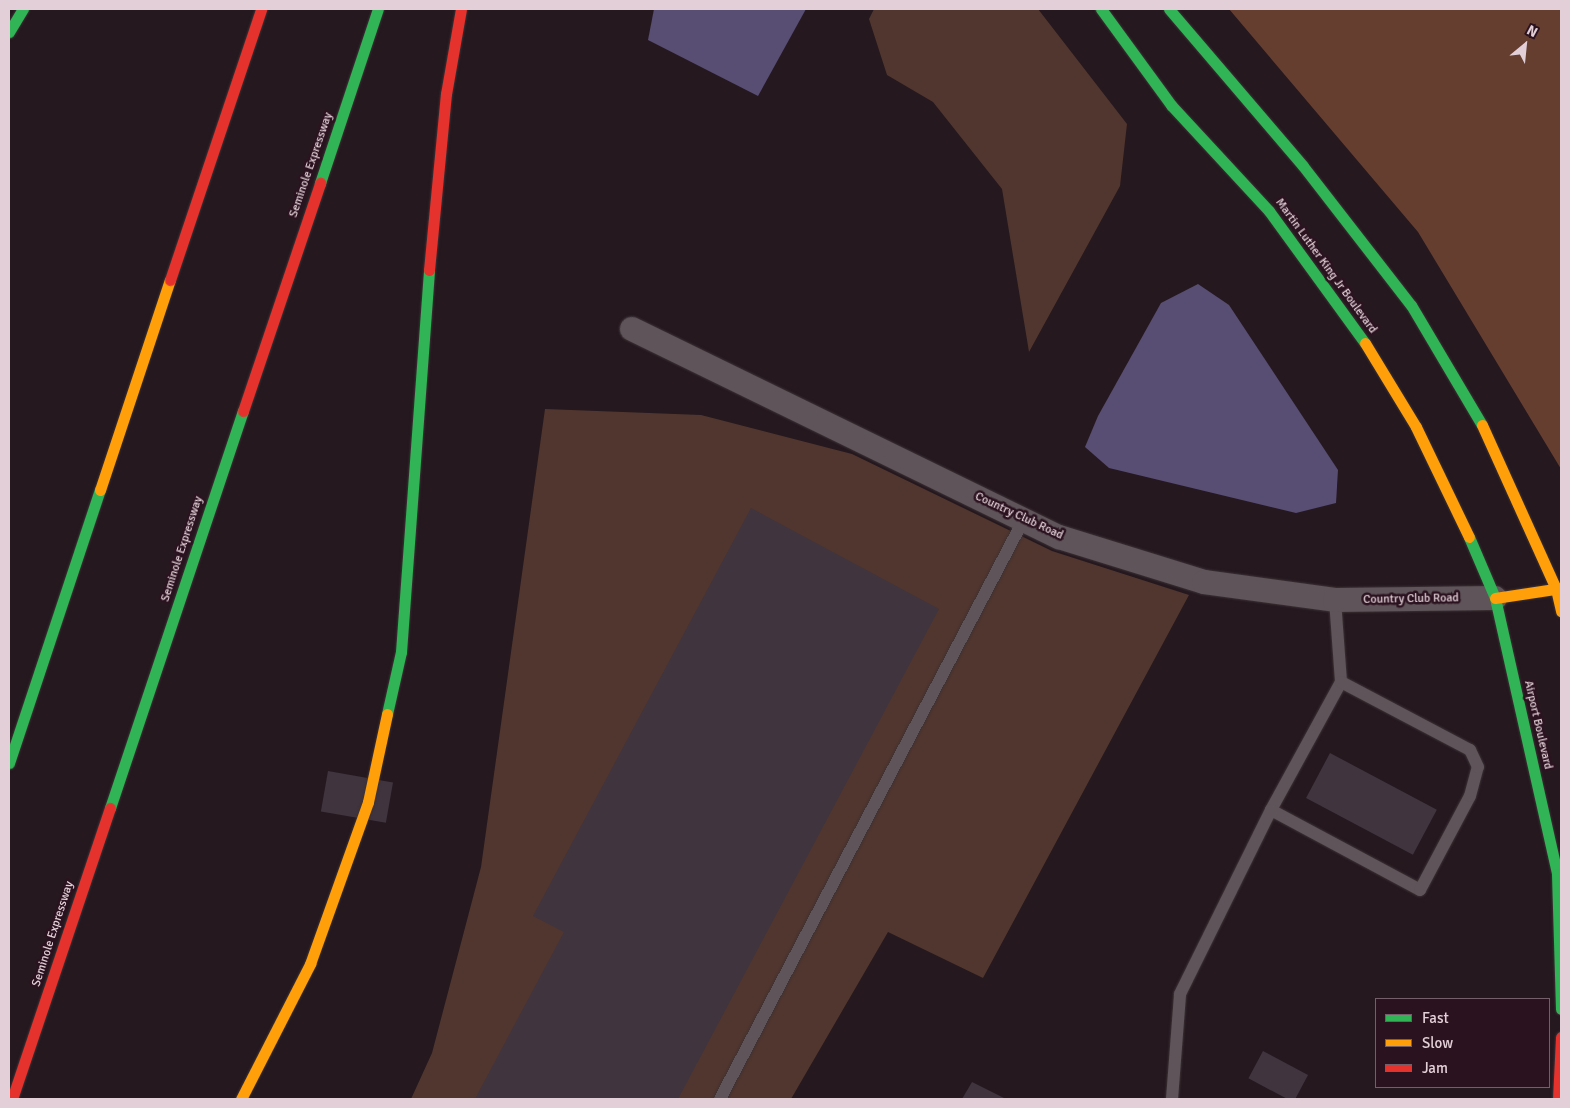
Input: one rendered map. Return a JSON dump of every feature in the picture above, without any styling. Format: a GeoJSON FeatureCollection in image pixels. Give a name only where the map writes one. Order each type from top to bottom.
{"type":"FeatureCollection","features":[{"type":"Feature","properties":{"kind":"main road"},"geometry":{"type":"LineString","coordinates":[[9,32],[23,9]]}},
{"type":"Feature","properties":{"kind":"main road"},"geometry":{"type":"LineString","coordinates":[[9,763],[261,9]]}},
{"type":"Feature","properties":{"kind":"main road","name":"Seminole Expressway"},"geometry":{"type":"LineString","coordinates":[[12,1099],[378,9]]}},
{"type":"Feature","properties":{"kind":"main road"},"geometry":{"type":"LineString","coordinates":[[241,1099],[310,964],[368,802],[401,652],[424,317],[446,94],[461,9]]}},
{"type":"Feature","properties":{"kind":"main road","name":"Martin Luther King Jr Boulevard"},"geometry":{"type":"LineString","coordinates":[[1101,9],[1172,105],[1269,211],[1357,329],[1416,427],[1495,598]]}},
{"type":"Feature","properties":{"kind":"main road"},"geometry":{"type":"LineString","coordinates":[[1169,9],[1303,166],[1412,305],[1483,426],[1559,589],[1561,611]]}},
{"type":"Feature","properties":{"kind":"main road"},"geometry":{"type":"LineString","coordinates":[[1495,598],[1559,589]]}},
{"type":"Feature","properties":{"kind":"main road","name":"Airport Boulevard"},"geometry":{"type":"LineString","coordinates":[[1495,598],[1557,874],[1561,1009]]}},
{"type":"Feature","properties":{"kind":"main road"},"geometry":{"type":"LineString","coordinates":[[1558,1099],[1561,1037]]}},
{"type":"Feature","properties":{"kind":"street","name":"Country Club Road"},"geometry":{"type":"LineString","coordinates":[[632,329],[1059,537],[1204,582],[1335,600],[1495,598]]}},
{"type":"Feature","properties":{"kind":"lane"},"geometry":{"type":"LineString","coordinates":[[720,1099],[1024,519]]}},
{"type":"Feature","properties":{"kind":"lane"},"geometry":{"type":"LineString","coordinates":[[1172,1099],[1180,994],[1271,810],[1341,682],[1335,600]]}},
{"type":"Feature","properties":{"kind":"lane"},"geometry":{"type":"LineString","coordinates":[[1271,810],[1420,890],[1470,796],[1478,767],[1470,750],[1341,682]]}},
{"type":"Feature","properties":{"kind":"shaded area"},"geometry":{"type":"Polygon","coordinates":[[[654,9],[806,9],[758,96],[648,40],[654,9]]]}},
{"type":"Feature","properties":{"kind":"shaded area"},"geometry":{"type":"Polygon","coordinates":[[[874,9],[1038,9],[1127,124],[1120,186],[1029,352],[1002,189],[933,102],[887,75],[869,19],[874,9]]]}},
{"type":"Feature","properties":{"kind":"shaded area"},"geometry":{"type":"Polygon","coordinates":[[[1229,9],[1561,9],[1561,469],[1418,232],[1229,9]]]}},
{"type":"Feature","properties":{"kind":"shaded area"},"geometry":{"type":"Polygon","coordinates":[[[1198,284],[1229,305],[1338,470],[1336,503],[1296,513],[1109,468],[1085,447],[1098,416],[1161,303],[1198,284]]]}},
{"type":"Feature","properties":{"kind":"shaded area"},"geometry":{"type":"Polygon","coordinates":[[[545,409],[701,415],[852,454],[1052,551],[1189,595],[983,978],[888,932],[791,1099],[411,1099],[432,1053],[481,867],[545,409]]]}},
{"type":"Feature","properties":{"kind":"building"},"geometry":{"type":"Polygon","coordinates":[[[751,508],[939,609],[678,1099],[475,1099],[564,932],[533,916],[751,508]]]}},
{"type":"Feature","properties":{"kind":"building"},"geometry":{"type":"Polygon","coordinates":[[[1330,753],[1437,810],[1413,855],[1306,798],[1330,753]]]}},
{"type":"Feature","properties":{"kind":"building"},"geometry":{"type":"Polygon","coordinates":[[[328,771],[393,782],[386,823],[321,811],[328,771]]]}},
{"type":"Feature","properties":{"kind":"building"},"geometry":{"type":"Polygon","coordinates":[[[1263,1051],[1308,1075],[1295,1099],[1287,1099],[1248,1078],[1263,1051]]]}},
{"type":"Feature","properties":{"kind":"building"},"geometry":{"type":"Polygon","coordinates":[[[972,1082],[1006,1099],[962,1099],[972,1082]]]}},
{"type":"Feature","properties":{"kind":"traffic: fast"},"geometry":{"type":"LineString","coordinates":[[9,32],[23,9]]}},
{"type":"Feature","properties":{"kind":"traffic: fast"},"geometry":{"type":"LineString","coordinates":[[320,183],[378,9]]}},
{"type":"Feature","properties":{"kind":"traffic: fast"},"geometry":{"type":"LineString","coordinates":[[1101,9],[1171,105],[1269,211],[1365,343]]}},
{"type":"Feature","properties":{"kind":"traffic: fast"},"geometry":{"type":"LineString","coordinates":[[1169,9],[1303,166],[1411,305],[1482,425]]}},
{"type":"Feature","properties":{"kind":"traffic: fast"},"geometry":{"type":"LineString","coordinates":[[387,714],[401,652],[429,270]]}},
{"type":"Feature","properties":{"kind":"traffic: fast"},"geometry":{"type":"LineString","coordinates":[[110,808],[243,411]]}},
{"type":"Feature","properties":{"kind":"traffic: fast"},"geometry":{"type":"LineString","coordinates":[[9,763],[100,490]]}},
{"type":"Feature","properties":{"kind":"traffic: fast"},"geometry":{"type":"LineString","coordinates":[[1469,537],[1495,598],[1557,874],[1561,1009]]}},
{"type":"Feature","properties":{"kind":"traffic: slow"},"geometry":{"type":"LineString","coordinates":[[100,490],[170,280]]}},
{"type":"Feature","properties":{"kind":"traffic: slow"},"geometry":{"type":"LineString","coordinates":[[1365,343],[1416,427],[1469,537]]}},
{"type":"Feature","properties":{"kind":"traffic: slow"},"geometry":{"type":"LineString","coordinates":[[1482,425],[1556,589],[1561,611]]}},
{"type":"Feature","properties":{"kind":"traffic: slow"},"geometry":{"type":"LineString","coordinates":[[1495,598],[1561,588]]}},
{"type":"Feature","properties":{"kind":"traffic: slow"},"geometry":{"type":"LineString","coordinates":[[241,1099],[310,964],[368,802],[387,714]]}},
{"type":"Feature","properties":{"kind":"traffic: jam"},"geometry":{"type":"LineString","coordinates":[[170,280],[261,9]]}},
{"type":"Feature","properties":{"kind":"traffic: jam"},"geometry":{"type":"LineString","coordinates":[[429,270],[446,94],[461,9]]}},
{"type":"Feature","properties":{"kind":"traffic: jam"},"geometry":{"type":"LineString","coordinates":[[243,411],[320,183]]}},
{"type":"Feature","properties":{"kind":"traffic: jam"},"geometry":{"type":"LineString","coordinates":[[12,1099],[110,808]]}},
{"type":"Feature","properties":{"kind":"traffic: jam"},"geometry":{"type":"LineString","coordinates":[[1558,1099],[1561,1037]]}}]}
